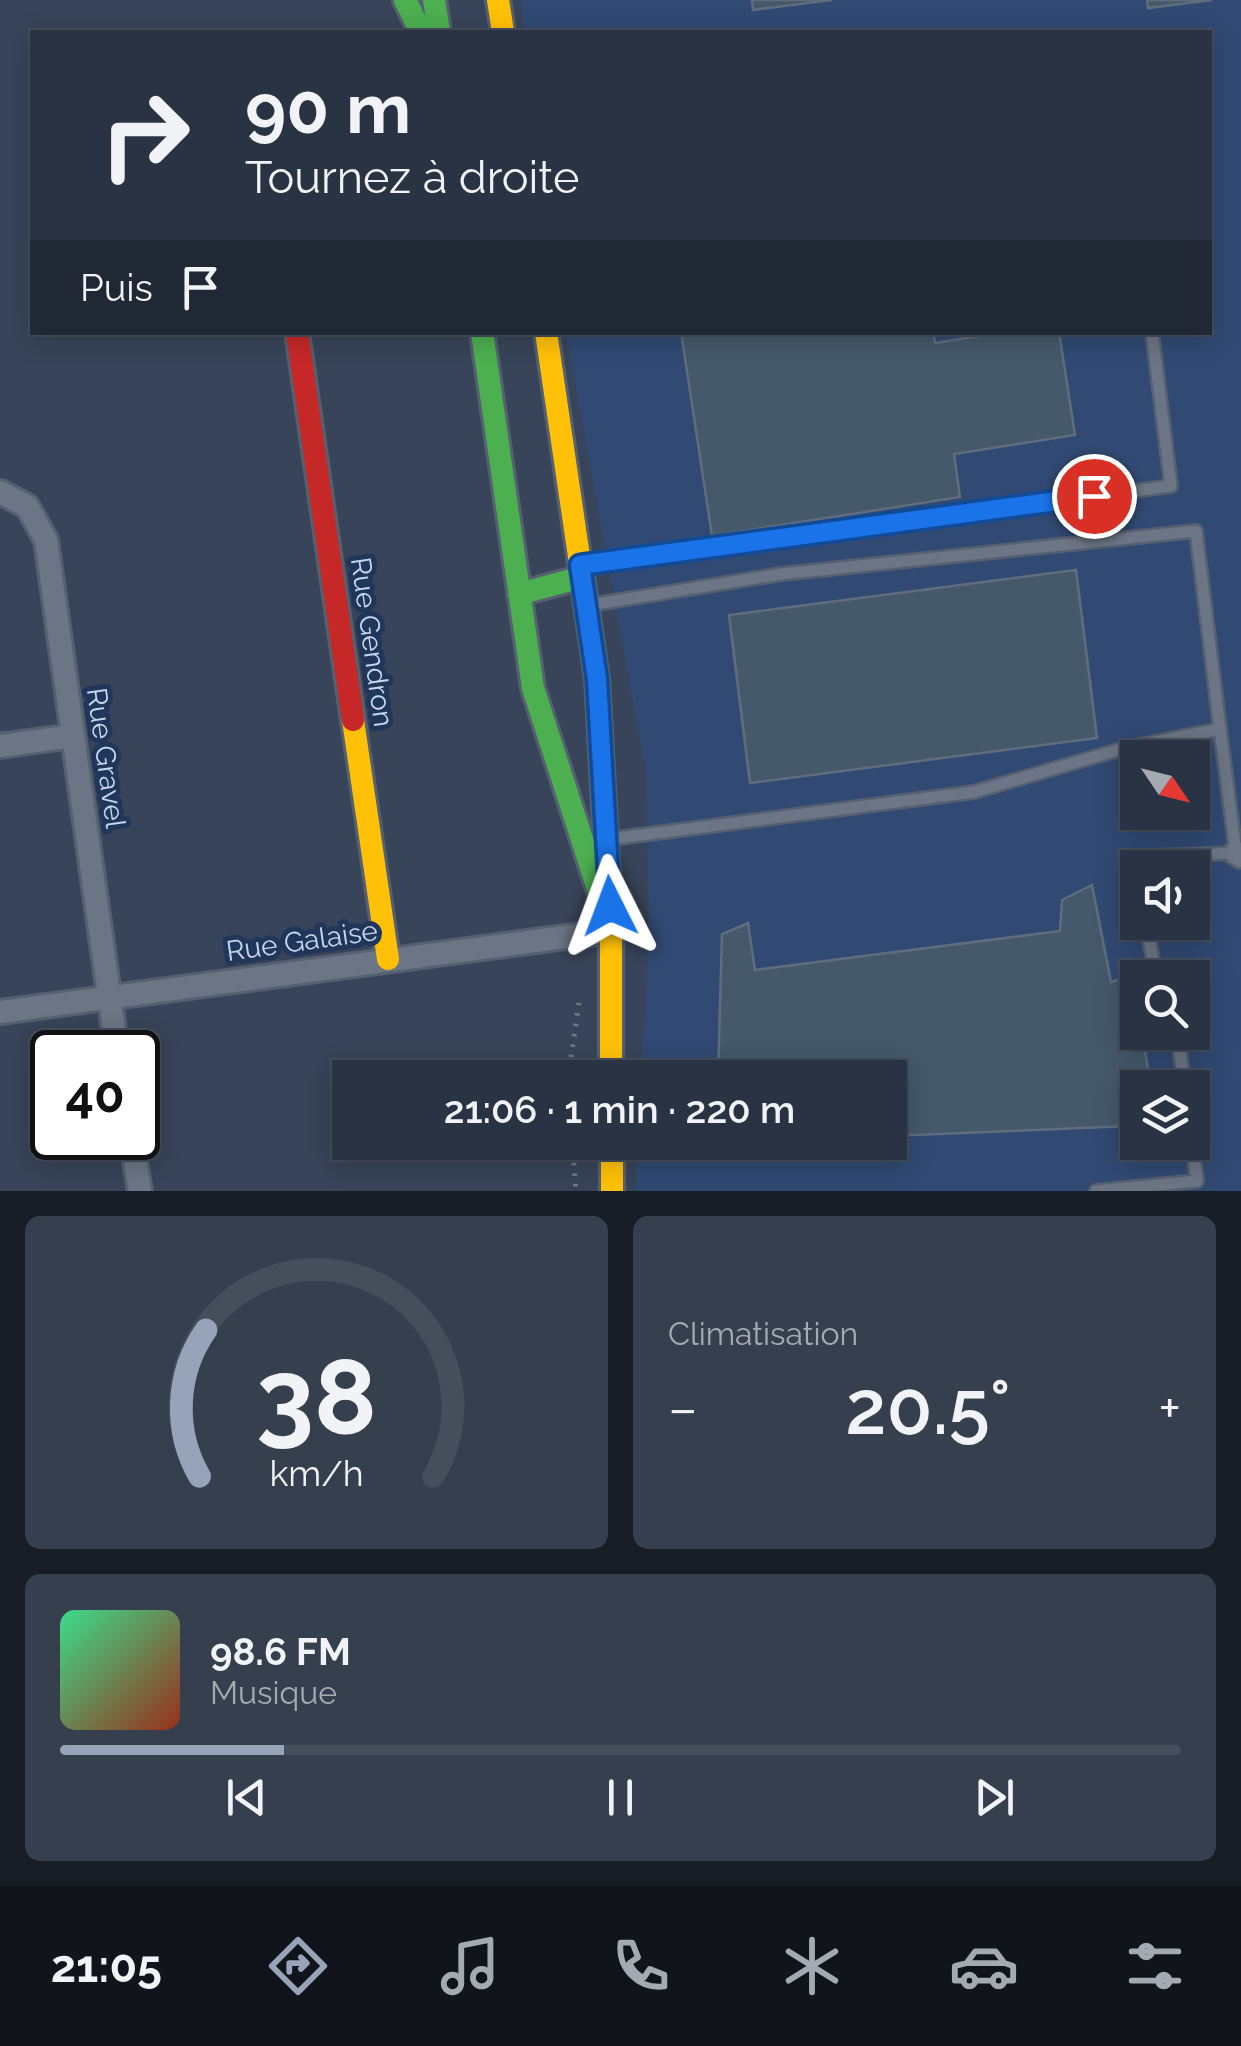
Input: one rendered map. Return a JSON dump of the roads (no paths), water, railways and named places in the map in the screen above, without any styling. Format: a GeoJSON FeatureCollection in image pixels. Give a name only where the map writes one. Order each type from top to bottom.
{"type":"FeatureCollection","features":[{"type":"Feature","properties":{"kind":"street"},"geometry":{"type":"LineString","coordinates":[[406,0],[420,30]]}},
{"type":"Feature","properties":{"kind":"street"},"geometry":{"type":"LineString","coordinates":[[434,0],[439,30]]}},
{"type":"Feature","properties":{"kind":"street","name":"Rue Gendron"},"geometry":{"type":"LineString","coordinates":[[297,335],[388,960]]}},
{"type":"Feature","properties":{"kind":"street"},"geometry":{"type":"LineString","coordinates":[[482,335],[533,688],[611,931]]}},
{"type":"Feature","properties":{"kind":"street"},"geometry":{"type":"LineString","coordinates":[[546,335],[597,679],[611,931],[612,1060]]}},
{"type":"Feature","properties":{"kind":"street","name":"Rue Gravel"},"geometry":{"type":"LineString","coordinates":[[0,492],[28,506],[46,540],[113,1030]]}},
{"type":"Feature","properties":{"kind":"street"},"geometry":{"type":"LineString","coordinates":[[519,594],[581,571]]}},
{"type":"Feature","properties":{"kind":"street"},"geometry":{"type":"LineString","coordinates":[[0,746],[73,736]]}},
{"type":"Feature","properties":{"kind":"street","name":"Rue Galaise"},"geometry":{"type":"LineString","coordinates":[[0,1012],[611,931]]}},
{"type":"Feature","properties":{"kind":"street"},"geometry":{"type":"LineString","coordinates":[[135,1160],[140,1191]]}},
{"type":"Feature","properties":{"kind":"street"},"geometry":{"type":"LineString","coordinates":[[612,1160],[612,1191]]}},
{"type":"Feature","properties":{"kind":"lane"},"geometry":{"type":"LineString","coordinates":[[581,571],[1172,486],[1152,335]]}},
{"type":"Feature","properties":{"kind":"lane"},"geometry":{"type":"LineString","coordinates":[[586,606],[781,574],[1196,532],[1239,855],[1210,856]]}},
{"type":"Feature","properties":{"kind":"lane"},"geometry":{"type":"LineString","coordinates":[[606,840],[974,792],[1125,748],[1220,730]]}},
{"type":"Feature","properties":{"kind":"lane"},"geometry":{"type":"LineString","coordinates":[[1096,1191],[1197,1181],[1194,1160]]}}]}
